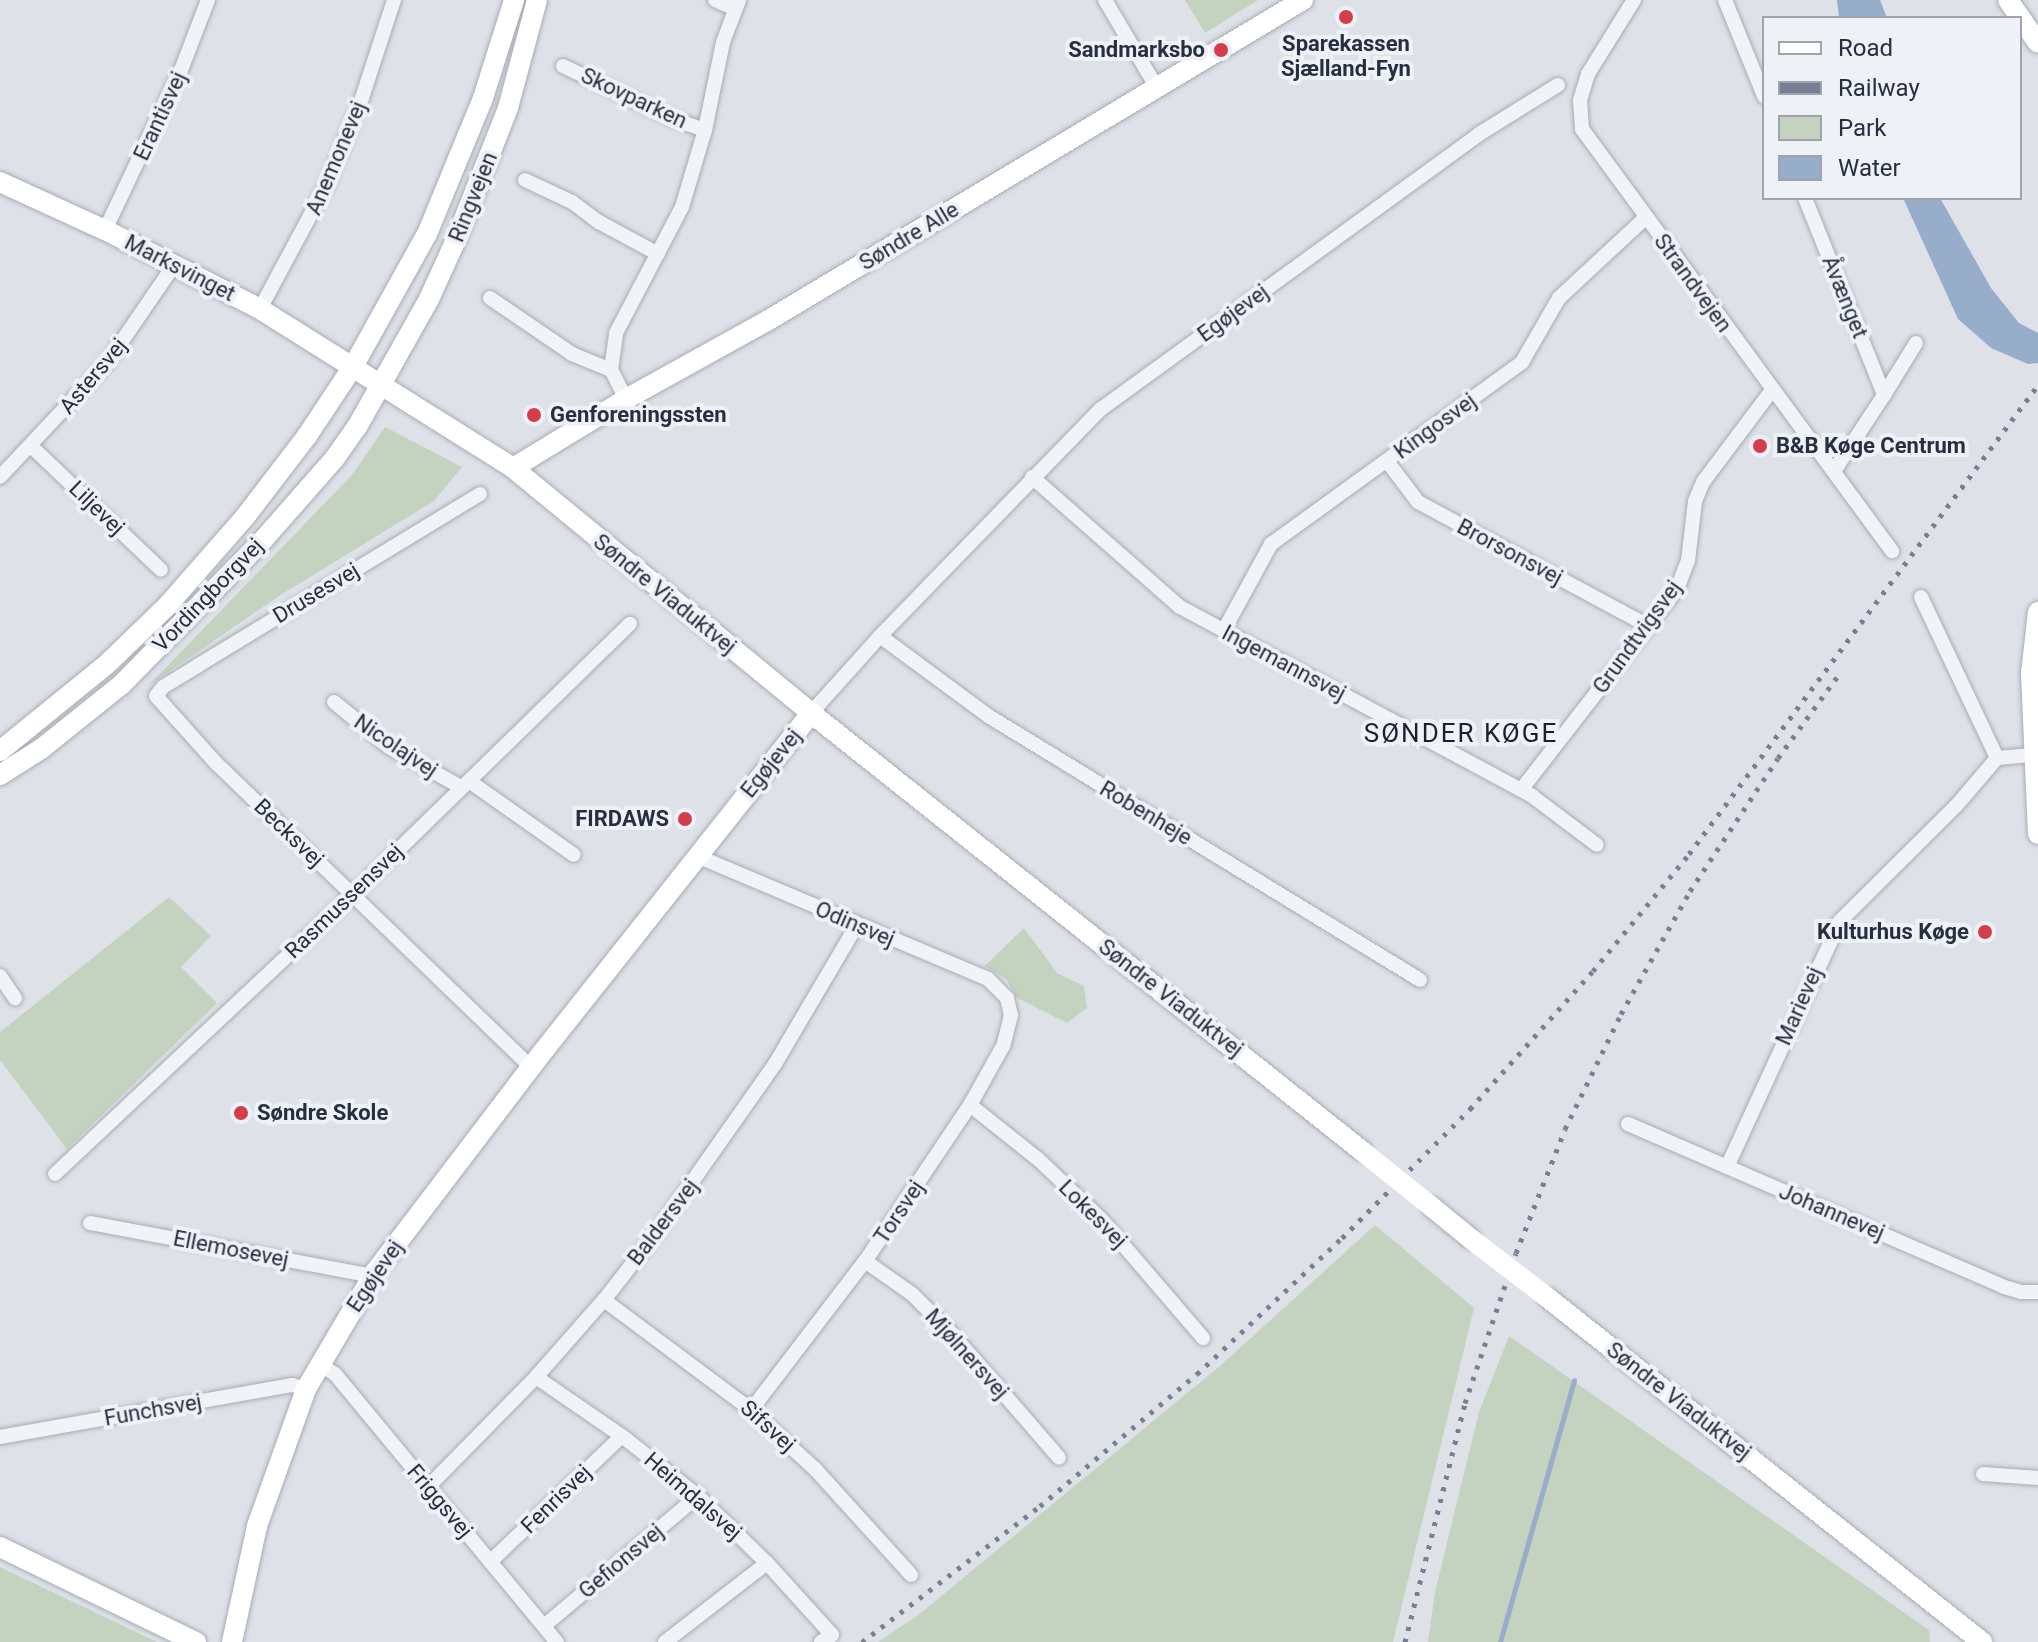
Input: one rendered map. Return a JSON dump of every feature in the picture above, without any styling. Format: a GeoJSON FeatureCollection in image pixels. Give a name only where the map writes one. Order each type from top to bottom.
{"type":"FeatureCollection","features":[{"type":"Feature","properties":{"kind":"main road","name":"Ringvejen"},"geometry":{"type":"LineString","coordinates":[[354,365],[427,234],[455,172],[483,98],[514,0]]}},
{"type":"Feature","properties":{"kind":"main road","name":"Ringvejen"},"geometry":{"type":"LineString","coordinates":[[382,383],[429,299],[485,170],[508,108],[537,0]]}},
{"type":"Feature","properties":{"kind":"main road","name":"Søndre Alle"},"geometry":{"type":"LineString","coordinates":[[513,468],[626,399],[767,321],[1303,0]]}},
{"type":"Feature","properties":{"kind":"main road"},"geometry":{"type":"LineString","coordinates":[[2022,20],[2038,43]]}},
{"type":"Feature","properties":{"kind":"main road","name":"Marksvinget"},"geometry":{"type":"LineString","coordinates":[[2,187],[105,230],[260,309],[354,365]]}},
{"type":"Feature","properties":{"kind":"main road","name":"Søndre Viaduktvej"},"geometry":{"type":"LineString","coordinates":[[354,365],[513,468],[811,713],[1982,1642]]}},
{"type":"Feature","properties":{"kind":"main road","name":"Vordingborgvej"},"geometry":{"type":"LineString","coordinates":[[0,751],[106,665],[209,561],[283,471],[354,365]]}},
{"type":"Feature","properties":{"kind":"main road","name":"Vordingborgvej"},"geometry":{"type":"LineString","coordinates":[[0,775],[41,749],[121,685],[263,540],[335,458],[382,383]]}},
{"type":"Feature","properties":{"kind":"main road"},"geometry":{"type":"LineString","coordinates":[[2037,823],[2031,673],[2038,612]]}},
{"type":"Feature","properties":{"kind":"main road","name":"Egøjevej"},"geometry":{"type":"LineString","coordinates":[[232,1642],[257,1526],[306,1389],[372,1276],[531,1067],[811,713]]}},
{"type":"Feature","properties":{"kind":"main road"},"geometry":{"type":"LineString","coordinates":[[0,1547],[196,1642]]}},
{"type":"Feature","properties":{"kind":"street","name":"Erantisvej"},"geometry":{"type":"LineString","coordinates":[[105,230],[181,70],[208,0]]}},
{"type":"Feature","properties":{"kind":"street","name":"Anemonevej"},"geometry":{"type":"LineString","coordinates":[[260,309],[330,177],[362,98],[394,0]]}},
{"type":"Feature","properties":{"kind":"street","name":"Skovparken"},"geometry":{"type":"LineString","coordinates":[[611,370],[616,333],[682,207],[705,130],[723,42],[737,4],[715,0]]}},
{"type":"Feature","properties":{"kind":"street"},"geometry":{"type":"LineString","coordinates":[[1105,0],[1157,88]]}},
{"type":"Feature","properties":{"kind":"street","name":"Strandvejen"},"geometry":{"type":"LineString","coordinates":[[1634,0],[1588,74],[1579,119],[1591,144],[1892,551]]}},
{"type":"Feature","properties":{"kind":"street"},"geometry":{"type":"LineString","coordinates":[[1725,0],[1762,91]]}},
{"type":"Feature","properties":{"kind":"street","name":"Skovparken"},"geometry":{"type":"LineString","coordinates":[[563,66],[673,119],[705,130]]}},
{"type":"Feature","properties":{"kind":"street","name":"Egøjevej"},"geometry":{"type":"LineString","coordinates":[[811,713],[880,636],[1101,409],[1479,134],[1558,85]]}},
{"type":"Feature","properties":{"kind":"street"},"geometry":{"type":"LineString","coordinates":[[525,180],[572,202],[609,228],[658,254]]}},
{"type":"Feature","properties":{"kind":"street","name":"Åvænget"},"geometry":{"type":"LineString","coordinates":[[1806,200],[1884,395]]}},
{"type":"Feature","properties":{"kind":"street","name":"Kingosvej"},"geometry":{"type":"LineString","coordinates":[[1224,630],[1271,544],[1522,362],[1559,298],[1645,218]]}},
{"type":"Feature","properties":{"kind":"street","name":"Astersvej"},"geometry":{"type":"LineString","coordinates":[[0,477],[32,447],[107,363],[174,265]]}},
{"type":"Feature","properties":{"kind":"street"},"geometry":{"type":"LineString","coordinates":[[490,298],[572,354],[611,370],[626,399]]}},
{"type":"Feature","properties":{"kind":"street"},"geometry":{"type":"LineString","coordinates":[[1834,471],[1916,343]]}},
{"type":"Feature","properties":{"kind":"street","name":"Grundtvigsvej"},"geometry":{"type":"LineString","coordinates":[[1521,790],[1677,589],[1688,561],[1695,501],[1703,482],[1772,390]]}},
{"type":"Feature","properties":{"kind":"street","name":"Liljevej"},"geometry":{"type":"LineString","coordinates":[[32,447],[161,570]]}},
{"type":"Feature","properties":{"kind":"street","name":"Brorsonsvej"},"geometry":{"type":"LineString","coordinates":[[1387,461],[1418,502],[1648,626]]}},
{"type":"Feature","properties":{"kind":"street","name":"Ingemannsvej"},"geometry":{"type":"LineString","coordinates":[[1032,477],[1180,607],[1521,790],[1597,845]]}},
{"type":"Feature","properties":{"kind":"street","name":"Drusesvej"},"geometry":{"type":"LineString","coordinates":[[156,696],[163,687],[480,494]]}},
{"type":"Feature","properties":{"kind":"street"},"geometry":{"type":"LineString","coordinates":[[1921,597],[1997,758],[2033,755]]}},
{"type":"Feature","properties":{"kind":"street","name":"Rasmussensvej"},"geometry":{"type":"LineString","coordinates":[[55,1174],[353,894],[630,624]]}},
{"type":"Feature","properties":{"kind":"street","name":"Robenheje"},"geometry":{"type":"LineString","coordinates":[[880,636],[990,717],[1420,980]]}},
{"type":"Feature","properties":{"kind":"street","name":"Becksvej"},"geometry":{"type":"LineString","coordinates":[[156,696],[204,750],[531,1067]]}},
{"type":"Feature","properties":{"kind":"street","name":"Nicolajvej"},"geometry":{"type":"LineString","coordinates":[[334,702],[389,747],[465,784],[574,855]]}},
{"type":"Feature","properties":{"kind":"street","name":"Marievej"},"geometry":{"type":"LineString","coordinates":[[1727,1167],[1840,921],[1956,806],[1997,758]]}},
{"type":"Feature","properties":{"kind":"street","name":"Odinsvej"},"geometry":{"type":"LineString","coordinates":[[697,856],[988,979],[1007,998]]}},
{"type":"Feature","properties":{"kind":"street","name":"Baldersvej"},"geometry":{"type":"LineString","coordinates":[[428,1487],[536,1377],[604,1300],[700,1172],[765,1078],[857,925]]}},
{"type":"Feature","properties":{"kind":"street"},"geometry":{"type":"LineString","coordinates":[[0,976],[15,998]]}},
{"type":"Feature","properties":{"kind":"street","name":"Torsvej"},"geometry":{"type":"LineString","coordinates":[[751,1410],[865,1261],[970,1105],[1010,1029],[1007,998]]}},
{"type":"Feature","properties":{"kind":"street","name":"Lokesvej"},"geometry":{"type":"LineString","coordinates":[[970,1105],[1038,1159],[1101,1219],[1203,1338]]}},
{"type":"Feature","properties":{"kind":"street","name":"Johannevej"},"geometry":{"type":"LineString","coordinates":[[1628,1124],[2004,1287],[2021,1292],[2038,1292]]}},
{"type":"Feature","properties":{"kind":"street","name":"Ellemosevej"},"geometry":{"type":"LineString","coordinates":[[90,1223],[372,1276]]}},
{"type":"Feature","properties":{"kind":"street","name":"Mjølnersvej"},"geometry":{"type":"LineString","coordinates":[[865,1261],[912,1294],[953,1335],[1059,1458]]}},
{"type":"Feature","properties":{"kind":"street","name":"Sifsvej"},"geometry":{"type":"LineString","coordinates":[[604,1300],[751,1410],[815,1469],[911,1575]]}},
{"type":"Feature","properties":{"kind":"street","name":"Friggsvej"},"geometry":{"type":"LineString","coordinates":[[319,1364],[335,1374],[557,1642]]}},
{"type":"Feature","properties":{"kind":"street","name":"Heimdalsvej"},"geometry":{"type":"LineString","coordinates":[[536,1377],[622,1436],[698,1496],[767,1563],[826,1638]]}},
{"type":"Feature","properties":{"kind":"street","name":"Funchsvej"},"geometry":{"type":"LineString","coordinates":[[0,1437],[292,1385],[306,1389]]}},
{"type":"Feature","properties":{"kind":"street","name":"Fenrisvej"},"geometry":{"type":"LineString","coordinates":[[490,1562],[622,1436]]}},
{"type":"Feature","properties":{"kind":"street"},"geometry":{"type":"LineString","coordinates":[[1983,1474],[2038,1478]]}},
{"type":"Feature","properties":{"kind":"street","name":"Gefionsvej"},"geometry":{"type":"LineString","coordinates":[[544,1626],[698,1496]]}},
{"type":"Feature","properties":{"kind":"street"},"geometry":{"type":"LineString","coordinates":[[665,1642],[767,1563]]}},
{"type":"Feature","properties":{"kind":"green space"},"geometry":{"type":"Polygon","coordinates":[[[1185,0],[1258,0],[1205,33],[1185,0]]]}},
{"type":"Feature","properties":{"kind":"green space"},"geometry":{"type":"Polygon","coordinates":[[[385,427],[462,467],[434,501],[279,596],[148,686],[352,475],[385,427]]]}},
{"type":"Feature","properties":{"kind":"green space"},"geometry":{"type":"Polygon","coordinates":[[[169,897],[211,936],[181,967],[217,1003],[67,1149],[0,1060],[0,1032],[169,897]]]}},
{"type":"Feature","properties":{"kind":"green space"},"geometry":{"type":"Polygon","coordinates":[[[1024,928],[1057,973],[1084,986],[1087,1008],[1067,1023],[1017,998],[1006,979],[985,966],[1024,928]]]}},
{"type":"Feature","properties":{"kind":"green space"},"geometry":{"type":"Polygon","coordinates":[[[1375,1225],[1474,1308],[1393,1642],[878,1642],[917,1616],[1220,1366],[1375,1225]]]}},
{"type":"Feature","properties":{"kind":"green space"},"geometry":{"type":"Polygon","coordinates":[[[1509,1336],[1929,1630],[1930,1642],[1428,1642],[1435,1592],[1479,1412],[1509,1336]]]}},
{"type":"Feature","properties":{"kind":"green space"},"geometry":{"type":"Polygon","coordinates":[[[0,1567],[157,1642],[0,1642],[0,1567]]]}},
{"type":"Feature","properties":{"kind":"water"},"geometry":{"type":"Polygon","coordinates":[[[1837,0],[1880,0],[1886,16],[1839,16],[1837,0]]]}},
{"type":"Feature","properties":{"kind":"water"},"geometry":{"type":"Polygon","coordinates":[[[1904,200],[1941,200],[1991,288],[2019,323],[2038,333],[2038,363],[2028,364],[1991,348],[1958,319],[1904,200]]]}},
{"type":"Feature","properties":{"kind":"waterway"},"geometry":{"type":"LineString","coordinates":[[1500,1642],[1574,1380]]}},
{"type":"Feature","properties":{"kind":"railway"},"geometry":{"type":"LineString","coordinates":[[862,1642],[1040,1506],[1197,1374],[1342,1238],[1470,1109],[1593,971],[1689,854],[2038,385]]}},
{"type":"Feature","properties":{"kind":"railway"},"geometry":{"type":"LineString","coordinates":[[1405,1642],[1465,1403],[1516,1253],[1565,1129],[1621,1014],[1690,891],[1778,758],[1837,677]]}},
{"type":"Feature","properties":{"kind":"place","name":"Sparekassen Sjælland-Fyn"},"geometry":{"type":"Point","coordinates":[1346,17]}},
{"type":"Feature","properties":{"kind":"place","name":"Sandmarksbo"},"geometry":{"type":"Point","coordinates":[1221,50]}},
{"type":"Feature","properties":{"kind":"place","name":"Genforeningssten"},"geometry":{"type":"Point","coordinates":[534,415]}},
{"type":"Feature","properties":{"kind":"place","name":"B&B Køge Centrum"},"geometry":{"type":"Point","coordinates":[1760,446]}},
{"type":"Feature","properties":{"kind":"place","name":"FIRDAWS"},"geometry":{"type":"Point","coordinates":[685,819]}},
{"type":"Feature","properties":{"kind":"place","name":"Kulturhus Køge"},"geometry":{"type":"Point","coordinates":[1985,932]}},
{"type":"Feature","properties":{"kind":"place","name":"Søndre Skole"},"geometry":{"type":"Point","coordinates":[241,1113]}},
{"type":"Feature","properties":{"kind":"district","name":"SØNDER KØGE"},"geometry":{"type":"Point","coordinates":[1461,734]}}]}
